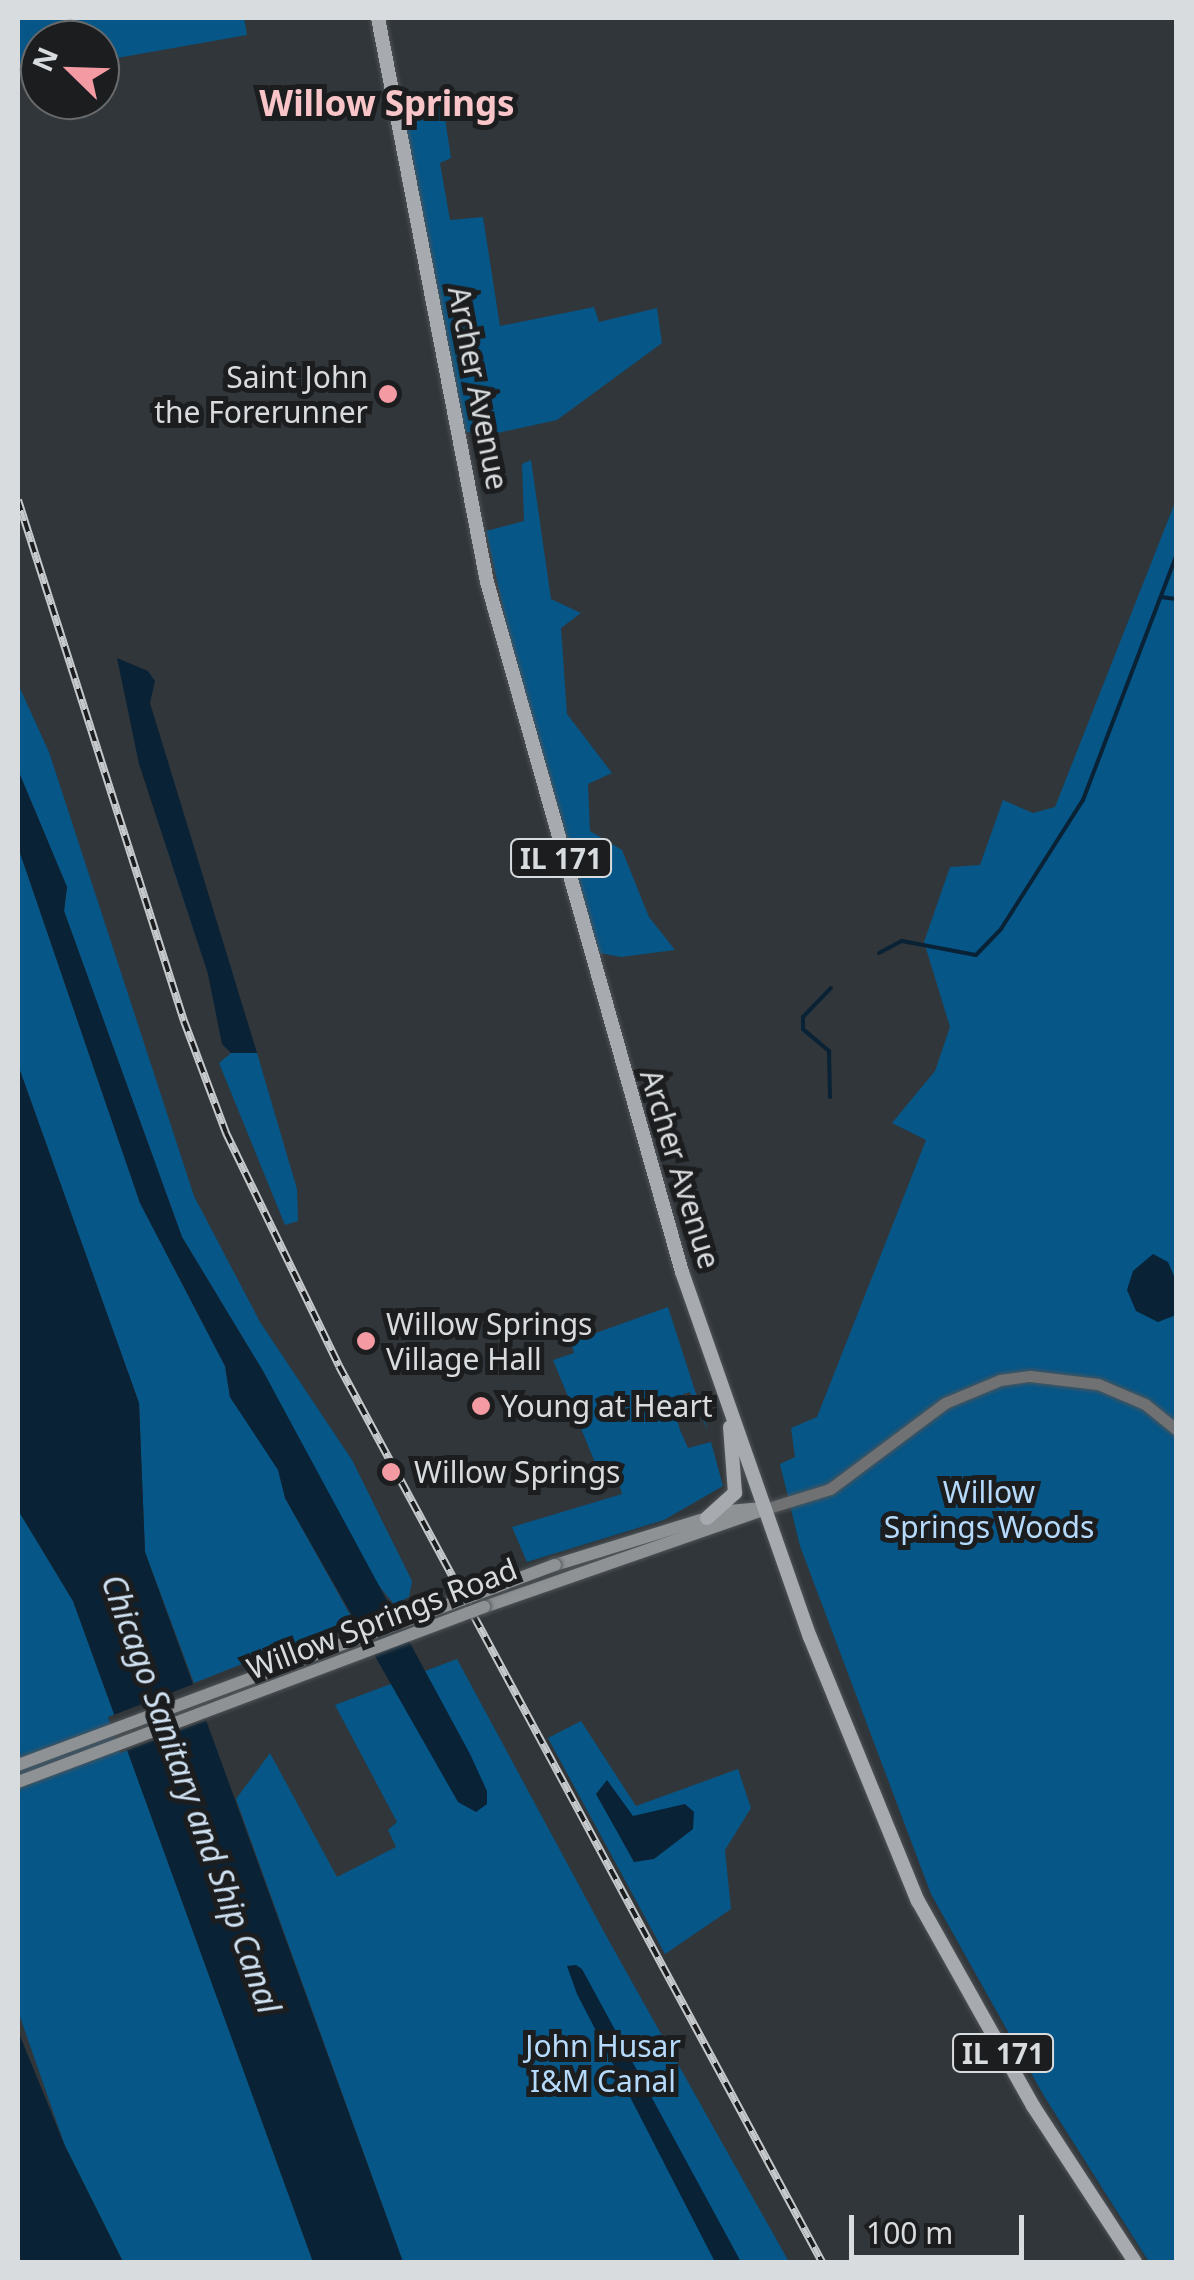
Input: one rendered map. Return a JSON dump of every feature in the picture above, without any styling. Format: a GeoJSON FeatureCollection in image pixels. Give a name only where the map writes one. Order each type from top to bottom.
{"type":"FeatureCollection","features":[{"type":"Feature","properties":{"kind":"main road","name":"Archer Avenue"},"geometry":{"type":"LineString","coordinates":[[378,18],[492,600],[621,1069],[730,1411],[918,1902],[1034,2106],[1135,2262]]}},
{"type":"Feature","properties":{"kind":"main road"},"geometry":{"type":"LineString","coordinates":[[706,1518],[735,1493],[730,1411]]}},
{"type":"Feature","properties":{"kind":"main road","name":"Willow Springs Road"},"geometry":{"type":"LineString","coordinates":[[18,1766],[555,1565],[706,1518],[765,1509]]}},
{"type":"Feature","properties":{"kind":"main road","name":"Willow Springs Road"},"geometry":{"type":"LineString","coordinates":[[18,1782],[560,1580],[765,1509]]}},
{"type":"Feature","properties":{"kind":"street","name":"Willow Springs Road"},"geometry":{"type":"LineString","coordinates":[[765,1509],[830,1489],[945,1402],[1000,1380],[1030,1376],[1098,1384],[1145,1404],[1176,1429]]}},
{"type":"Feature","properties":{"kind":"green space"},"geometry":{"type":"Polygon","coordinates":[[[18,18],[244,18],[247,35],[120,57],[120,20],[20,20],[18,72],[18,18]]]}},
{"type":"Feature","properties":{"kind":"green space"},"geometry":{"type":"Polygon","coordinates":[[[442,98],[451,158],[440,163],[450,220],[483,217],[500,326],[594,307],[599,322],[657,308],[662,343],[557,420],[484,436],[464,431],[400,109],[442,98]]]}},
{"type":"Feature","properties":{"kind":"green space"},"geometry":{"type":"Polygon","coordinates":[[[531,460],[551,599],[581,613],[561,628],[567,714],[612,773],[588,784],[590,831],[622,850],[649,917],[675,950],[621,957],[594,952],[530,731],[486,531],[524,521],[522,464],[531,460]]]}},
{"type":"Feature","properties":{"kind":"green space","name":"Willow Springs Woods"},"geometry":{"type":"Polygon","coordinates":[[[1176,500],[1176,2262],[1149,2262],[1044,2096],[931,1894],[800,1546],[780,1464],[795,1457],[791,1428],[817,1417],[926,1140],[892,1123],[935,1071],[950,1027],[924,942],[950,867],[980,865],[1003,800],[1033,813],[1055,807],[1176,500]]]}},
{"type":"Feature","properties":{"kind":"green space"},"geometry":{"type":"Polygon","coordinates":[[[18,684],[49,752],[194,1196],[260,1322],[352,1460],[412,1581],[409,1597],[394,1604],[369,1574],[263,1371],[182,1237],[64,911],[67,887],[18,770],[18,684]]]}},
{"type":"Feature","properties":{"kind":"green space"},"geometry":{"type":"Polygon","coordinates":[[[18,847],[140,1203],[225,1366],[230,1397],[279,1470],[285,1498],[353,1620],[194,1683],[145,1552],[139,1403],[18,1065],[18,847]]]}},
{"type":"Feature","properties":{"kind":"green space"},"geometry":{"type":"Polygon","coordinates":[[[231,1053],[257,1053],[297,1189],[298,1221],[285,1225],[219,1063],[231,1053]]]}},
{"type":"Feature","properties":{"kind":"green space"},"geometry":{"type":"Polygon","coordinates":[[[668,1307],[708,1431],[690,1392],[683,1394],[685,1405],[674,1409],[680,1430],[688,1448],[711,1442],[723,1486],[664,1520],[527,1562],[512,1527],[622,1494],[613,1461],[596,1465],[553,1360],[574,1353],[571,1342],[668,1307]]]}},
{"type":"Feature","properties":{"kind":"green space"},"geometry":{"type":"Polygon","coordinates":[[[18,1510],[73,1601],[313,2262],[123,2262],[65,2146],[18,2011],[18,1510]]]}},
{"type":"Feature","properties":{"kind":"green space","name":"John Husar I&M Canal"},"geometry":{"type":"Polygon","coordinates":[[[457,1659],[789,2262],[403,2262],[236,1799],[270,1753],[337,1877],[396,1847],[388,1830],[397,1822],[335,1705],[457,1659]]]}},
{"type":"Feature","properties":{"kind":"green space"},"geometry":{"type":"Polygon","coordinates":[[[581,1721],[636,1806],[738,1769],[751,1808],[725,1850],[731,1909],[665,1954],[548,1738],[581,1721]]]}},
{"type":"Feature","properties":{"kind":"water"},"geometry":{"type":"Polygon","coordinates":[[[117,658],[148,671],[155,681],[150,703],[257,1053],[231,1053],[222,1044],[208,974],[139,764],[117,658]]]}},
{"type":"Feature","properties":{"kind":"water"},"geometry":{"type":"Polygon","coordinates":[[[18,770],[67,887],[64,911],[182,1237],[263,1371],[470,1754],[487,1791],[487,1804],[476,1812],[458,1802],[285,1498],[278,1470],[230,1397],[225,1366],[140,1203],[18,847],[18,770]]]}},
{"type":"Feature","properties":{"kind":"water","name":"Chicago Sanitary and Ship Canal"},"geometry":{"type":"Polygon","coordinates":[[[18,1065],[139,1403],[145,1552],[403,2262],[313,2262],[73,1601],[18,1510],[18,1065]]]}},
{"type":"Feature","properties":{"kind":"water"},"geometry":{"type":"Polygon","coordinates":[[[1153,1254],[1168,1262],[1176,1281],[1176,1315],[1158,1322],[1136,1311],[1127,1290],[1133,1271],[1153,1254]]]}},
{"type":"Feature","properties":{"kind":"water"},"geometry":{"type":"Polygon","coordinates":[[[607,1780],[633,1816],[685,1804],[694,1812],[693,1829],[654,1859],[634,1862],[596,1794],[607,1780]]]}},
{"type":"Feature","properties":{"kind":"water"},"geometry":{"type":"Polygon","coordinates":[[[567,1966],[582,1969],[741,2262],[715,2262],[577,1994],[567,1966]]]}},
{"type":"Feature","properties":{"kind":"water"},"geometry":{"type":"Polygon","coordinates":[[[18,2031],[65,2146],[123,2262],[18,2262],[18,2031]]]}},
{"type":"Feature","properties":{"kind":"pier"},"geometry":{"type":"Polygon","coordinates":[[[199,1682],[212,1718],[120,1753],[108,1717],[199,1682]]]}},
{"type":"Feature","properties":{"kind":"waterway"},"geometry":{"type":"LineString","coordinates":[[879,953],[902,941],[976,955],[1001,929],[1083,800],[1176,556]]}},
{"type":"Feature","properties":{"kind":"waterway"},"geometry":{"type":"LineString","coordinates":[[1161,597],[1176,599]]}},
{"type":"Feature","properties":{"kind":"waterway"},"geometry":{"type":"LineString","coordinates":[[830,1097],[829,1051],[803,1029],[803,1017],[831,988]]}},
{"type":"Feature","properties":{"kind":"railway"},"geometry":{"type":"LineString","coordinates":[[18,500],[184,1021],[226,1133],[339,1366],[822,2262]]}},
{"type":"Feature","properties":{"kind":"place","name":"Saint John the Forerunner"},"geometry":{"type":"Point","coordinates":[388,394]}},
{"type":"Feature","properties":{"kind":"place","name":"Willow Springs Village Hall"},"geometry":{"type":"Point","coordinates":[366,1341]}},
{"type":"Feature","properties":{"kind":"place","name":"Young at Heart"},"geometry":{"type":"Point","coordinates":[481,1406]}},
{"type":"Feature","properties":{"kind":"place","name":"Willow Springs"},"geometry":{"type":"Point","coordinates":[391,1472]}},
{"type":"Feature","properties":{"kind":"district","name":"Willow Springs"},"geometry":{"type":"Point","coordinates":[387,103]}}]}
